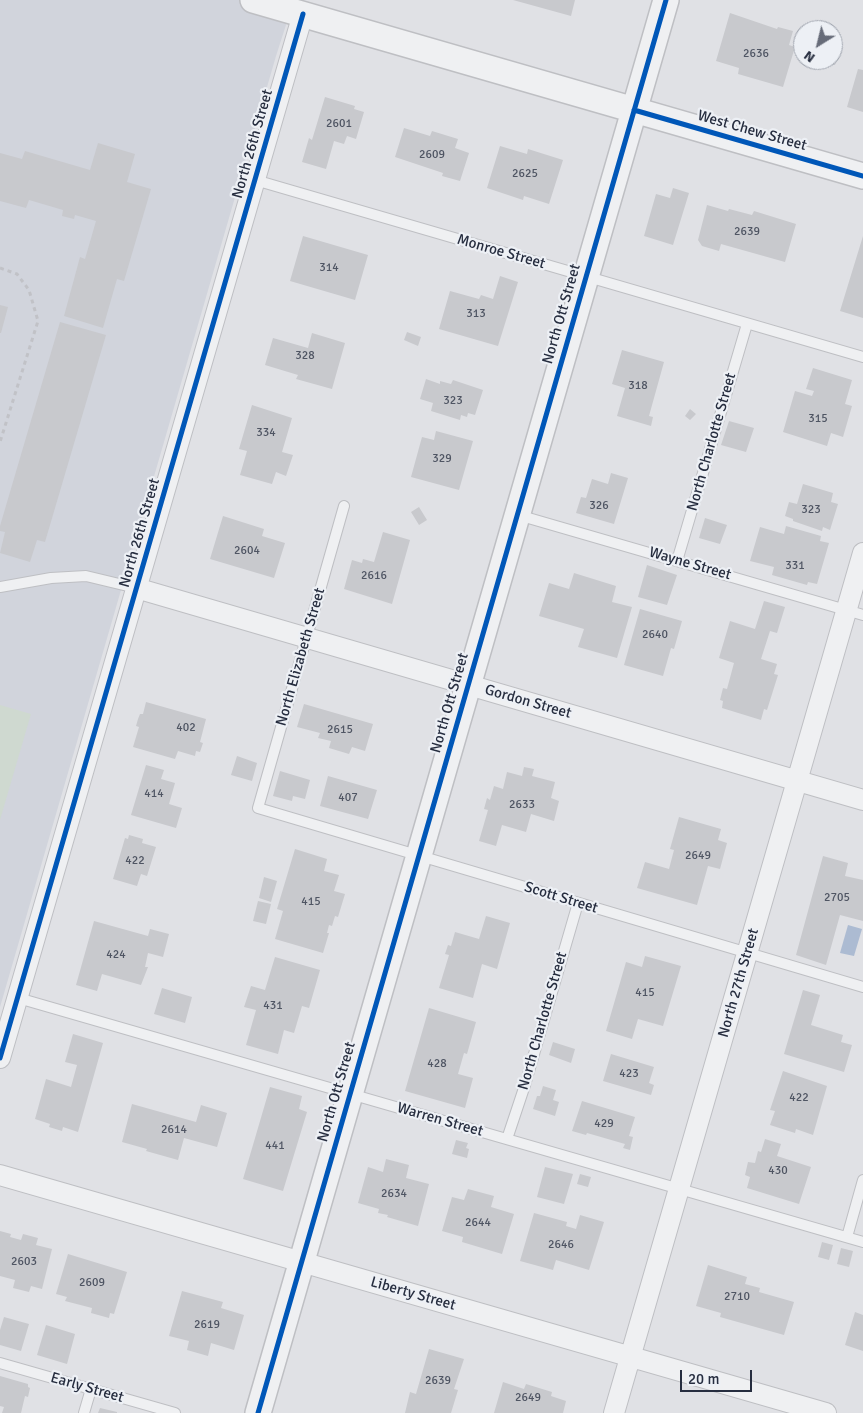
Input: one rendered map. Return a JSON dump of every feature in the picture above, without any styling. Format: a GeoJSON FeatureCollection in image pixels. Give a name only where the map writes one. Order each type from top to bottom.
{"type":"FeatureCollection","features":[{"type":"Feature","properties":{"kind":"street","name":"West Chew Street"},"geometry":{"type":"LineString","coordinates":[[253,0],[863,176]]}},
{"type":"Feature","properties":{"kind":"street","name":"North Ott Street"},"geometry":{"type":"LineString","coordinates":[[258,1413],[666,0]]}},
{"type":"Feature","properties":{"kind":"street","name":"North 26th Street"},"geometry":{"type":"LineString","coordinates":[[0,1058],[303,14]]}},
{"type":"Feature","properties":{"kind":"street","name":"North 27th Street"},"geometry":{"type":"LineString","coordinates":[[614,1413],[797,780],[855,612],[863,553]]}},
{"type":"Feature","properties":{"kind":"street","name":"Gordon Street"},"geometry":{"type":"LineString","coordinates":[[136,588],[863,800]]}},
{"type":"Feature","properties":{"kind":"street","name":"Liberty Street"},"geometry":{"type":"LineString","coordinates":[[0,1174],[826,1413]]}},
{"type":"Feature","properties":{"kind":"lane","name":"Monroe Street"},"geometry":{"type":"LineString","coordinates":[[255,180],[863,357]]}},
{"type":"Feature","properties":{"kind":"lane","name":"North Charlotte Street"},"geometry":{"type":"LineString","coordinates":[[677,561],[747,324]]}},
{"type":"Feature","properties":{"kind":"lane","name":"North Elizabeth Street"},"geometry":{"type":"LineString","coordinates":[[258,808],[344,506]]}},
{"type":"Feature","properties":{"kind":"lane","name":"Wayne Street"},"geometry":{"type":"LineString","coordinates":[[517,514],[855,612]]}},
{"type":"Feature","properties":{"kind":"lane"},"geometry":{"type":"LineString","coordinates":[[0,587],[51,578],[86,576],[136,588]]}},
{"type":"Feature","properties":{"kind":"lane","name":"Scott Street"},"geometry":{"type":"LineString","coordinates":[[258,808],[863,987]]}},
{"type":"Feature","properties":{"kind":"lane","name":"North Charlotte Street"},"geometry":{"type":"LineString","coordinates":[[507,1139],[525,1085],[578,903]]}},
{"type":"Feature","properties":{"kind":"lane","name":"Warren Street"},"geometry":{"type":"LineString","coordinates":[[18,998],[863,1242]]}},
{"type":"Feature","properties":{"kind":"lane"},"geometry":{"type":"LineString","coordinates":[[847,1237],[863,1180]]}},
{"type":"Feature","properties":{"kind":"lane","name":"Early Street"},"geometry":{"type":"LineString","coordinates":[[0,1363],[175,1413]]}},
{"type":"Feature","properties":{"kind":"lane"},"geometry":{"type":"LineString","coordinates":[[84,1413],[91,1389]]}},
{"type":"Feature","properties":{"kind":"path"},"geometry":{"type":"LineString","coordinates":[[0,268],[17,274],[30,290],[38,321],[0,442]]}},
{"type":"Feature","properties":{"kind":"shaded area"},"geometry":{"type":"Polygon","coordinates":[[[0,0],[294,0],[276,56],[0,1007],[0,0]]]}},
{"type":"Feature","properties":{"kind":"shaded area"},"geometry":{"type":"Polygon","coordinates":[[[0,705],[31,714],[0,820],[0,705]]]}},
{"type":"Feature","properties":{"kind":"water"},"geometry":{"type":"Polygon","coordinates":[[[848,925],[862,929],[854,956],[840,953],[848,925]]]}},
{"type":"Feature","properties":{"kind":"building"},"geometry":{"type":"Polygon","coordinates":[[[513,0],[575,0],[571,16],[513,0]]]}},
{"type":"Feature","properties":{"kind":"building"},"geometry":{"type":"Polygon","coordinates":[[[730,13],[777,29],[778,27],[793,31],[789,45],[793,46],[793,54],[783,87],[738,74],[739,68],[716,61],[730,13]]]}},
{"type":"Feature","properties":{"kind":"building"},"geometry":{"type":"Polygon","coordinates":[[[858,69],[863,70],[863,112],[847,107],[858,69]]]}},
{"type":"Feature","properties":{"kind":"building"},"geometry":{"type":"Polygon","coordinates":[[[325,97],[355,106],[354,109],[364,112],[356,139],[347,136],[344,144],[334,141],[326,169],[302,162],[309,138],[312,140],[325,97]]]}},
{"type":"Feature","properties":{"kind":"building"},"geometry":{"type":"Polygon","coordinates":[[[404,128],[430,136],[432,131],[458,139],[455,148],[469,153],[460,181],[442,176],[443,173],[395,157],[404,128]]]}},
{"type":"Feature","properties":{"kind":"building"},"geometry":{"type":"Polygon","coordinates":[[[98,143],[135,154],[127,182],[151,189],[124,281],[117,279],[103,328],[64,316],[80,257],[85,259],[96,221],[75,215],[74,219],[62,216],[63,210],[29,200],[26,208],[0,201],[0,153],[22,159],[25,151],[90,170],[98,143]]]}},
{"type":"Feature","properties":{"kind":"building"},"geometry":{"type":"Polygon","coordinates":[[[500,146],[527,154],[528,149],[563,160],[549,204],[524,196],[523,200],[487,188],[500,146]]]}},
{"type":"Feature","properties":{"kind":"building"},"geometry":{"type":"Polygon","coordinates":[[[673,188],[689,193],[673,245],[644,236],[656,194],[670,198],[673,188]]]}},
{"type":"Feature","properties":{"kind":"building"},"geometry":{"type":"Polygon","coordinates":[[[707,205],[752,215],[754,211],[796,224],[785,262],[721,244],[719,251],[702,246],[698,240],[707,205]]]}},
{"type":"Feature","properties":{"kind":"building"},"geometry":{"type":"Polygon","coordinates":[[[303,236],[368,255],[355,300],[290,281],[303,236]]]}},
{"type":"Feature","properties":{"kind":"building"},"geometry":{"type":"Polygon","coordinates":[[[863,236],[863,318],[840,311],[863,236]]]}},
{"type":"Feature","properties":{"kind":"building"},"geometry":{"type":"Polygon","coordinates":[[[500,276],[518,282],[498,346],[439,329],[450,291],[479,299],[481,295],[493,299],[500,276]]]}},
{"type":"Feature","properties":{"kind":"building"},"geometry":{"type":"Polygon","coordinates":[[[0,305],[8,307],[1,333],[0,333],[0,305]]]}},
{"type":"Feature","properties":{"kind":"building"},"geometry":{"type":"Polygon","coordinates":[[[60,322],[106,335],[45,542],[37,540],[30,562],[0,553],[5,532],[0,531],[0,526],[60,322]]]}},
{"type":"Feature","properties":{"kind":"building"},"geometry":{"type":"Polygon","coordinates":[[[407,332],[421,337],[418,346],[404,340],[407,332]]]}},
{"type":"Feature","properties":{"kind":"building"},"geometry":{"type":"Polygon","coordinates":[[[312,333],[345,343],[332,389],[296,379],[298,375],[265,365],[273,338],[308,348],[312,333]]]}},
{"type":"Feature","properties":{"kind":"building"},"geometry":{"type":"Polygon","coordinates":[[[622,350],[664,362],[649,416],[653,417],[651,426],[617,416],[625,388],[612,384],[622,350]]]}},
{"type":"Feature","properties":{"kind":"building"},"geometry":{"type":"Polygon","coordinates":[[[813,368],[852,380],[845,404],[852,406],[843,437],[831,433],[827,446],[783,432],[795,391],[812,396],[814,391],[806,389],[813,368]]]}},
{"type":"Feature","properties":{"kind":"building"},"geometry":{"type":"Polygon","coordinates":[[[426,379],[440,384],[440,381],[451,384],[453,380],[483,390],[475,415],[468,413],[467,417],[461,415],[460,420],[431,411],[433,403],[420,399],[426,379]]]}},
{"type":"Feature","properties":{"kind":"building"},"geometry":{"type":"Polygon","coordinates":[[[252,405],[292,418],[282,452],[293,455],[286,476],[276,472],[272,484],[240,475],[247,451],[239,449],[252,405]]]}},
{"type":"Feature","properties":{"kind":"building"},"geometry":{"type":"Polygon","coordinates":[[[690,409],[696,414],[690,420],[685,416],[690,409]]]}},
{"type":"Feature","properties":{"kind":"building"},"geometry":{"type":"Polygon","coordinates":[[[729,421],[754,428],[746,452],[721,445],[729,421]]]}},
{"type":"Feature","properties":{"kind":"building"},"geometry":{"type":"Polygon","coordinates":[[[436,431],[473,441],[459,490],[411,477],[422,437],[434,440],[436,431]]]}},
{"type":"Feature","properties":{"kind":"building"},"geometry":{"type":"Polygon","coordinates":[[[611,473],[628,478],[614,524],[576,513],[581,497],[586,498],[592,479],[608,484],[611,473]]]}},
{"type":"Feature","properties":{"kind":"building"},"geometry":{"type":"Polygon","coordinates":[[[803,484],[833,493],[831,502],[838,504],[830,530],[823,527],[822,531],[793,521],[793,519],[785,516],[789,502],[797,504],[803,484]]]}},
{"type":"Feature","properties":{"kind":"building"},"geometry":{"type":"Polygon","coordinates":[[[419,507],[427,520],[419,525],[411,512],[419,507]]]}},
{"type":"Feature","properties":{"kind":"building"},"geometry":{"type":"Polygon","coordinates":[[[223,516],[264,529],[262,536],[285,543],[274,578],[210,559],[223,516]]]}},
{"type":"Feature","properties":{"kind":"building"},"geometry":{"type":"Polygon","coordinates":[[[705,518],[727,525],[720,544],[699,538],[705,518]]]}},
{"type":"Feature","properties":{"kind":"building"},"geometry":{"type":"Polygon","coordinates":[[[786,526],[821,536],[820,541],[829,543],[817,584],[808,582],[807,585],[772,575],[774,567],[750,561],[760,527],[784,534],[786,526]]]}},
{"type":"Feature","properties":{"kind":"building"},"geometry":{"type":"Polygon","coordinates":[[[383,532],[410,540],[392,604],[344,589],[352,560],[362,563],[363,559],[374,562],[383,532]]]}},
{"type":"Feature","properties":{"kind":"building"},"geometry":{"type":"Polygon","coordinates":[[[647,565],[677,575],[667,605],[638,597],[647,565]]]}},
{"type":"Feature","properties":{"kind":"building"},"geometry":{"type":"Polygon","coordinates":[[[574,573],[616,586],[612,602],[632,607],[617,658],[578,647],[584,629],[539,616],[549,583],[569,589],[574,573]]]}},
{"type":"Feature","properties":{"kind":"building"},"geometry":{"type":"Polygon","coordinates":[[[764,601],[785,607],[777,633],[770,631],[761,659],[777,664],[774,674],[778,675],[767,710],[764,709],[761,720],[722,708],[723,701],[720,700],[723,688],[727,689],[734,663],[719,658],[730,621],[755,629],[764,601]]]}},
{"type":"Feature","properties":{"kind":"building"},"geometry":{"type":"Polygon","coordinates":[[[640,609],[682,621],[674,649],[671,648],[663,676],[624,665],[640,609]]]}},
{"type":"Feature","properties":{"kind":"building"},"geometry":{"type":"Polygon","coordinates":[[[146,702],[206,719],[200,742],[203,743],[200,752],[196,751],[195,756],[178,751],[175,759],[133,747],[139,727],[136,726],[138,719],[140,714],[143,714],[146,702]]]}},
{"type":"Feature","properties":{"kind":"building"},"geometry":{"type":"Polygon","coordinates":[[[304,704],[373,724],[365,751],[352,747],[349,754],[329,748],[331,741],[318,738],[320,733],[297,727],[304,704]]]}},
{"type":"Feature","properties":{"kind":"building"},"geometry":{"type":"Polygon","coordinates":[[[237,756],[257,763],[252,781],[231,775],[237,756]]]}},
{"type":"Feature","properties":{"kind":"building"},"geometry":{"type":"Polygon","coordinates":[[[146,765],[164,770],[161,779],[175,783],[169,804],[182,808],[176,828],[131,815],[146,765]]]}},
{"type":"Feature","properties":{"kind":"building"},"geometry":{"type":"Polygon","coordinates":[[[524,767],[534,769],[532,776],[555,782],[551,798],[559,801],[554,821],[531,814],[526,832],[502,825],[496,846],[479,841],[488,810],[484,809],[487,798],[490,800],[494,786],[503,789],[507,772],[522,776],[524,767]]]}},
{"type":"Feature","properties":{"kind":"building"},"geometry":{"type":"Polygon","coordinates":[[[280,771],[310,780],[305,799],[293,796],[292,801],[273,796],[280,771]]]}},
{"type":"Feature","properties":{"kind":"building"},"geometry":{"type":"Polygon","coordinates":[[[328,776],[377,790],[368,819],[320,806],[328,776]]]}},
{"type":"Feature","properties":{"kind":"building"},"geometry":{"type":"Polygon","coordinates":[[[679,817],[721,829],[718,840],[727,843],[720,869],[708,866],[697,905],[637,888],[645,862],[669,869],[674,850],[670,849],[679,817]]]}},
{"type":"Feature","properties":{"kind":"building"},"geometry":{"type":"Polygon","coordinates":[[[129,835],[143,839],[142,843],[156,847],[147,876],[141,874],[137,886],[113,879],[125,838],[128,839],[129,835]]]}},
{"type":"Feature","properties":{"kind":"building"},"geometry":{"type":"Polygon","coordinates":[[[295,849],[327,859],[324,871],[339,875],[334,891],[345,894],[338,917],[335,916],[332,926],[329,925],[327,933],[329,933],[323,953],[275,939],[283,911],[277,909],[295,849]]]}},
{"type":"Feature","properties":{"kind":"building"},"geometry":{"type":"Polygon","coordinates":[[[823,856],[848,863],[845,876],[863,880],[863,921],[840,915],[826,965],[796,955],[823,856]]]}},
{"type":"Feature","properties":{"kind":"building"},"geometry":{"type":"Polygon","coordinates":[[[264,877],[277,881],[271,902],[259,898],[264,877]]]}},
{"type":"Feature","properties":{"kind":"building"},"geometry":{"type":"Polygon","coordinates":[[[258,901],[271,904],[266,924],[253,921],[258,901]]]}},
{"type":"Feature","properties":{"kind":"building"},"geometry":{"type":"Polygon","coordinates":[[[486,916],[510,923],[497,969],[482,964],[473,998],[439,988],[449,955],[445,954],[448,945],[451,946],[455,932],[479,939],[486,916]]]}},
{"type":"Feature","properties":{"kind":"building"},"geometry":{"type":"Polygon","coordinates":[[[94,921],[148,936],[150,929],[169,934],[163,957],[148,953],[145,967],[148,967],[141,985],[102,974],[97,991],[76,985],[94,921]]]}},
{"type":"Feature","properties":{"kind":"building"},"geometry":{"type":"Polygon","coordinates":[[[645,956],[681,966],[663,1026],[638,1019],[632,1039],[606,1031],[626,962],[642,967],[645,956]]]}},
{"type":"Feature","properties":{"kind":"building"},"geometry":{"type":"Polygon","coordinates":[[[275,957],[320,970],[309,1008],[302,1006],[294,1033],[284,1030],[278,1054],[246,1045],[256,1010],[244,1007],[251,986],[265,990],[275,957]]]}},
{"type":"Feature","properties":{"kind":"building"},"geometry":{"type":"Polygon","coordinates":[[[162,988],[192,997],[185,1023],[154,1014],[162,988]]]}},
{"type":"Feature","properties":{"kind":"building"},"geometry":{"type":"Polygon","coordinates":[[[803,990],[820,995],[811,1025],[843,1035],[841,1042],[852,1045],[844,1072],[784,1054],[803,990]]]}},
{"type":"Feature","properties":{"kind":"building"},"geometry":{"type":"Polygon","coordinates":[[[429,1008],[476,1022],[467,1054],[464,1053],[458,1074],[473,1078],[465,1108],[405,1091],[429,1008]]]}},
{"type":"Feature","properties":{"kind":"building"},"geometry":{"type":"Polygon","coordinates":[[[73,1034],[103,1043],[78,1132],[63,1127],[62,1131],[49,1127],[50,1124],[35,1119],[46,1079],[71,1087],[77,1065],[65,1062],[73,1034]]]}},
{"type":"Feature","properties":{"kind":"building"},"geometry":{"type":"Polygon","coordinates":[[[553,1042],[575,1049],[571,1063],[549,1055],[553,1042]]]}},
{"type":"Feature","properties":{"kind":"building"},"geometry":{"type":"Polygon","coordinates":[[[611,1054],[654,1067],[649,1083],[654,1085],[651,1095],[603,1081],[611,1054]]]}},
{"type":"Feature","properties":{"kind":"building"},"geometry":{"type":"Polygon","coordinates":[[[783,1071],[827,1086],[813,1135],[796,1129],[795,1133],[770,1125],[775,1111],[770,1110],[783,1071]]]}},
{"type":"Feature","properties":{"kind":"building"},"geometry":{"type":"Polygon","coordinates":[[[543,1086],[556,1090],[553,1100],[559,1102],[555,1116],[533,1109],[537,1096],[540,1096],[543,1086]]]}},
{"type":"Feature","properties":{"kind":"building"},"geometry":{"type":"Polygon","coordinates":[[[270,1087],[302,1096],[299,1109],[307,1112],[283,1191],[243,1179],[270,1087]]]}},
{"type":"Feature","properties":{"kind":"building"},"geometry":{"type":"Polygon","coordinates":[[[582,1101],[635,1117],[629,1136],[633,1137],[630,1150],[623,1148],[625,1144],[587,1133],[586,1135],[572,1131],[582,1101]]]}},
{"type":"Feature","properties":{"kind":"building"},"geometry":{"type":"Polygon","coordinates":[[[132,1104],[196,1122],[201,1105],[227,1113],[217,1147],[184,1138],[178,1160],[122,1142],[132,1104]]]}},
{"type":"Feature","properties":{"kind":"building"},"geometry":{"type":"Polygon","coordinates":[[[765,1139],[781,1144],[777,1156],[811,1167],[799,1204],[747,1188],[750,1177],[745,1175],[748,1162],[755,1163],[758,1151],[761,1152],[765,1139]]]}},
{"type":"Feature","properties":{"kind":"building"},"geometry":{"type":"Polygon","coordinates":[[[456,1140],[468,1143],[466,1148],[469,1149],[467,1158],[452,1154],[456,1140]]]}},
{"type":"Feature","properties":{"kind":"building"},"geometry":{"type":"Polygon","coordinates":[[[386,1159],[409,1165],[406,1178],[429,1184],[418,1226],[387,1217],[388,1215],[378,1213],[379,1209],[358,1203],[368,1167],[383,1172],[386,1159]]]}},
{"type":"Feature","properties":{"kind":"building"},"geometry":{"type":"Polygon","coordinates":[[[545,1167],[573,1174],[564,1204],[537,1197],[545,1167]]]}},
{"type":"Feature","properties":{"kind":"building"},"geometry":{"type":"Polygon","coordinates":[[[580,1174],[591,1177],[588,1187],[577,1184],[580,1174]]]}},
{"type":"Feature","properties":{"kind":"building"},"geometry":{"type":"Polygon","coordinates":[[[468,1189],[494,1196],[491,1207],[514,1214],[502,1254],[462,1242],[463,1237],[442,1231],[452,1197],[464,1200],[468,1189]]]}},
{"type":"Feature","properties":{"kind":"building"},"geometry":{"type":"Polygon","coordinates":[[[534,1213],[567,1222],[566,1226],[576,1229],[580,1215],[604,1222],[589,1270],[556,1260],[553,1270],[520,1261],[534,1213]]]}},
{"type":"Feature","properties":{"kind":"building"},"geometry":{"type":"Polygon","coordinates":[[[0,1231],[11,1234],[10,1237],[21,1240],[23,1234],[38,1238],[36,1245],[52,1249],[42,1289],[31,1286],[29,1292],[13,1288],[15,1280],[0,1276],[0,1231]]]}},
{"type":"Feature","properties":{"kind":"building"},"geometry":{"type":"Polygon","coordinates":[[[822,1242],[833,1245],[829,1260],[818,1257],[822,1242]]]}},
{"type":"Feature","properties":{"kind":"building"},"geometry":{"type":"Polygon","coordinates":[[[841,1248],[853,1251],[849,1267],[837,1264],[841,1248]]]}},
{"type":"Feature","properties":{"kind":"building"},"geometry":{"type":"Polygon","coordinates":[[[68,1254],[127,1272],[114,1314],[110,1313],[109,1318],[91,1313],[92,1308],[65,1301],[67,1297],[56,1294],[68,1254]]]}},
{"type":"Feature","properties":{"kind":"building"},"geometry":{"type":"Polygon","coordinates":[[[708,1265],[747,1277],[745,1284],[760,1288],[759,1292],[794,1302],[784,1335],[720,1317],[721,1313],[696,1306],[708,1265]]]}},
{"type":"Feature","properties":{"kind":"building"},"geometry":{"type":"Polygon","coordinates":[[[182,1291],[223,1302],[221,1308],[244,1315],[234,1350],[211,1343],[208,1356],[187,1350],[189,1341],[169,1336],[182,1291]]]}},
{"type":"Feature","properties":{"kind":"building"},"geometry":{"type":"Polygon","coordinates":[[[855,1312],[863,1315],[863,1351],[845,1345],[855,1312]]]}},
{"type":"Feature","properties":{"kind":"building"},"geometry":{"type":"Polygon","coordinates":[[[4,1317],[29,1324],[21,1351],[0,1345],[0,1330],[4,1317]]]}},
{"type":"Feature","properties":{"kind":"building"},"geometry":{"type":"Polygon","coordinates":[[[46,1325],[75,1334],[67,1364],[37,1355],[46,1325]]]}},
{"type":"Feature","properties":{"kind":"building"},"geometry":{"type":"Polygon","coordinates":[[[429,1349],[464,1359],[454,1389],[458,1390],[451,1413],[405,1413],[410,1392],[416,1394],[429,1349]]]}},
{"type":"Feature","properties":{"kind":"building"},"geometry":{"type":"Polygon","coordinates":[[[0,1376],[28,1384],[30,1388],[28,1397],[25,1396],[21,1413],[2,1413],[4,1407],[0,1406],[0,1376]]]}},
{"type":"Feature","properties":{"kind":"building"},"geometry":{"type":"Polygon","coordinates":[[[503,1382],[524,1389],[526,1384],[552,1392],[551,1396],[566,1401],[563,1413],[494,1413],[503,1382]]]}},
{"type":"Feature","properties":{"kind":"building"},"geometry":{"type":"Polygon","coordinates":[[[100,1408],[117,1412],[117,1413],[98,1413],[100,1408]]]}},
{"type":"Feature","properties":{"kind":"cycle path"},"geometry":{"type":"LineString","coordinates":[[258,1413],[666,0]]}},
{"type":"Feature","properties":{"kind":"cycle path"},"geometry":{"type":"LineString","coordinates":[[0,1058],[303,14]]}},
{"type":"Feature","properties":{"kind":"cycle path"},"geometry":{"type":"LineString","coordinates":[[634,110],[863,176]]}}]}
